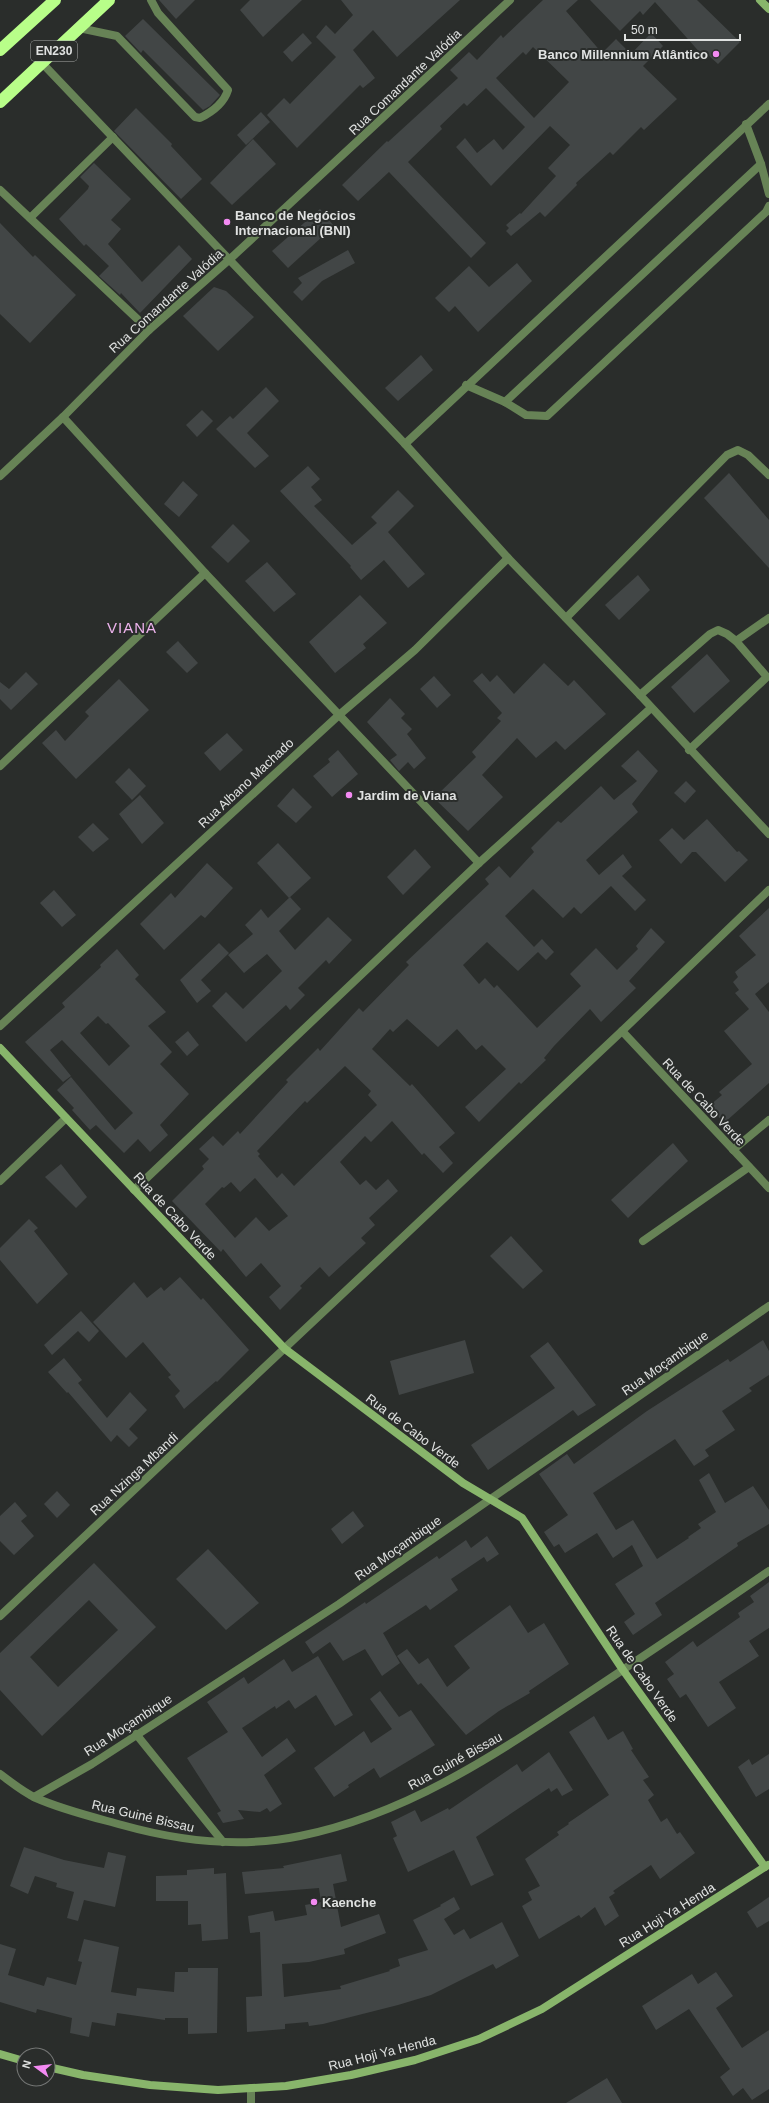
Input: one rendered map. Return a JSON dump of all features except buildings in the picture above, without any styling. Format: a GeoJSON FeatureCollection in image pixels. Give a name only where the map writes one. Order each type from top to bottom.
{"type":"FeatureCollection","features":[{"type":"Feature","properties":{"kind":"highway","name":"EN230"},"geometry":{"type":"LineString","coordinates":[[0,50],[55,0]]}},
{"type":"Feature","properties":{"kind":"highway","name":"EN230"},"geometry":{"type":"LineString","coordinates":[[0,102],[109,0]]}},
{"type":"Feature","properties":{"kind":"main road"},"geometry":{"type":"LineString","coordinates":[[760,0],[769,10]]}},
{"type":"Feature","properties":{"kind":"main road","name":"Rua de Cabo Verde"},"geometry":{"type":"LineString","coordinates":[[0,1048],[285,1350],[463,1483],[522,1518],[623,1670],[767,1866]]}},
{"type":"Feature","properties":{"kind":"main road","name":"Rua Hoji Ya Henda"},"geometry":{"type":"LineString","coordinates":[[56,2069],[83,2075],[150,2085],[218,2090],[286,2086],[351,2075],[415,2060],[479,2039],[542,2009],[767,1866]]}},
{"type":"Feature","properties":{"kind":"main road"},"geometry":{"type":"LineString","coordinates":[[0,2054],[16,2059]]}},
{"type":"Feature","properties":{"kind":"street"},"geometry":{"type":"LineString","coordinates":[[79,28],[117,36],[195,117],[200,118],[208,114],[225,98],[228,90],[158,13],[151,0]]}},
{"type":"Feature","properties":{"kind":"street","name":"Rua Comandante Valódia"},"geometry":{"type":"LineString","coordinates":[[0,476],[63,417],[149,330],[230,259],[510,0]]}},
{"type":"Feature","properties":{"kind":"street"},"geometry":{"type":"LineString","coordinates":[[42,63],[406,444],[508,558],[640,695],[689,750],[769,834]]}},
{"type":"Feature","properties":{"kind":"street"},"geometry":{"type":"LineString","coordinates":[[406,444],[466,385],[769,104]]}},
{"type":"Feature","properties":{"kind":"street"},"geometry":{"type":"LineString","coordinates":[[746,124],[761,164],[769,194]]}},
{"type":"Feature","properties":{"kind":"street"},"geometry":{"type":"LineString","coordinates":[[30,218],[113,136]]}},
{"type":"Feature","properties":{"kind":"street"},"geometry":{"type":"LineString","coordinates":[[505,402],[761,164]]}},
{"type":"Feature","properties":{"kind":"street"},"geometry":{"type":"LineString","coordinates":[[0,190],[149,330]]}},
{"type":"Feature","properties":{"kind":"street"},"geometry":{"type":"LineString","coordinates":[[466,385],[505,402],[526,415],[547,416],[766,212],[769,206]]}},
{"type":"Feature","properties":{"kind":"street"},"geometry":{"type":"LineString","coordinates":[[63,417],[205,573],[479,863]]}},
{"type":"Feature","properties":{"kind":"street"},"geometry":{"type":"LineString","coordinates":[[566,618],[727,455],[738,450],[748,455],[769,475]]}},
{"type":"Feature","properties":{"kind":"street","name":"Rua Albano Machado"},"geometry":{"type":"LineString","coordinates":[[0,1026],[339,715],[415,650],[508,558]]}},
{"type":"Feature","properties":{"kind":"street"},"geometry":{"type":"LineString","coordinates":[[0,766],[205,573]]}},
{"type":"Feature","properties":{"kind":"street"},"geometry":{"type":"LineString","coordinates":[[736,641],[769,618]]}},
{"type":"Feature","properties":{"kind":"street"},"geometry":{"type":"LineString","coordinates":[[640,695],[710,634],[718,630],[736,641],[767,677],[689,750]]}},
{"type":"Feature","properties":{"kind":"street"},"geometry":{"type":"LineString","coordinates":[[134,1190],[479,863],[651,708]]}},
{"type":"Feature","properties":{"kind":"street","name":"Rua Nzinga Mbandi"},"geometry":{"type":"LineString","coordinates":[[0,1616],[285,1350],[769,890]]}},
{"type":"Feature","properties":{"kind":"street","name":"Rua de Cabo Verde"},"geometry":{"type":"LineString","coordinates":[[622,1031],[769,1188]]}},
{"type":"Feature","properties":{"kind":"street"},"geometry":{"type":"LineString","coordinates":[[0,1181],[66,1118]]}},
{"type":"Feature","properties":{"kind":"street"},"geometry":{"type":"LineString","coordinates":[[733,1150],[769,1120]]}},
{"type":"Feature","properties":{"kind":"street"},"geometry":{"type":"LineString","coordinates":[[643,1241],[749,1167]]}},
{"type":"Feature","properties":{"kind":"street","name":"Rua Moçambique"},"geometry":{"type":"LineString","coordinates":[[34,1797],[92,1764],[136,1734],[339,1604],[769,1306]]}},
{"type":"Feature","properties":{"kind":"street","name":"Rua Guiné Bissau"},"geometry":{"type":"LineString","coordinates":[[0,1774],[34,1797],[82,1814],[140,1830],[202,1841],[223,1842],[299,1837],[355,1823],[430,1792],[520,1738],[769,1571]]}},
{"type":"Feature","properties":{"kind":"street"},"geometry":{"type":"LineString","coordinates":[[136,1734],[223,1842]]}},
{"type":"Feature","properties":{"kind":"street"},"geometry":{"type":"LineString","coordinates":[[251,2088],[251,2103]]}},
{"type":"Feature","properties":{"kind":"place","name":"Banco Millennium Atlântico"},"geometry":{"type":"Point","coordinates":[716,54]}},
{"type":"Feature","properties":{"kind":"place","name":"Banco de Negócios Internacional (BNI)"},"geometry":{"type":"Point","coordinates":[227,222]}},
{"type":"Feature","properties":{"kind":"place","name":"Jardim de Viana"},"geometry":{"type":"Point","coordinates":[349,795]}},
{"type":"Feature","properties":{"kind":"place","name":"Kaenche"},"geometry":{"type":"Point","coordinates":[314,1902]}},
{"type":"Feature","properties":{"kind":"district","name":"VIANA"},"geometry":{"type":"Point","coordinates":[132,627]}}]}
